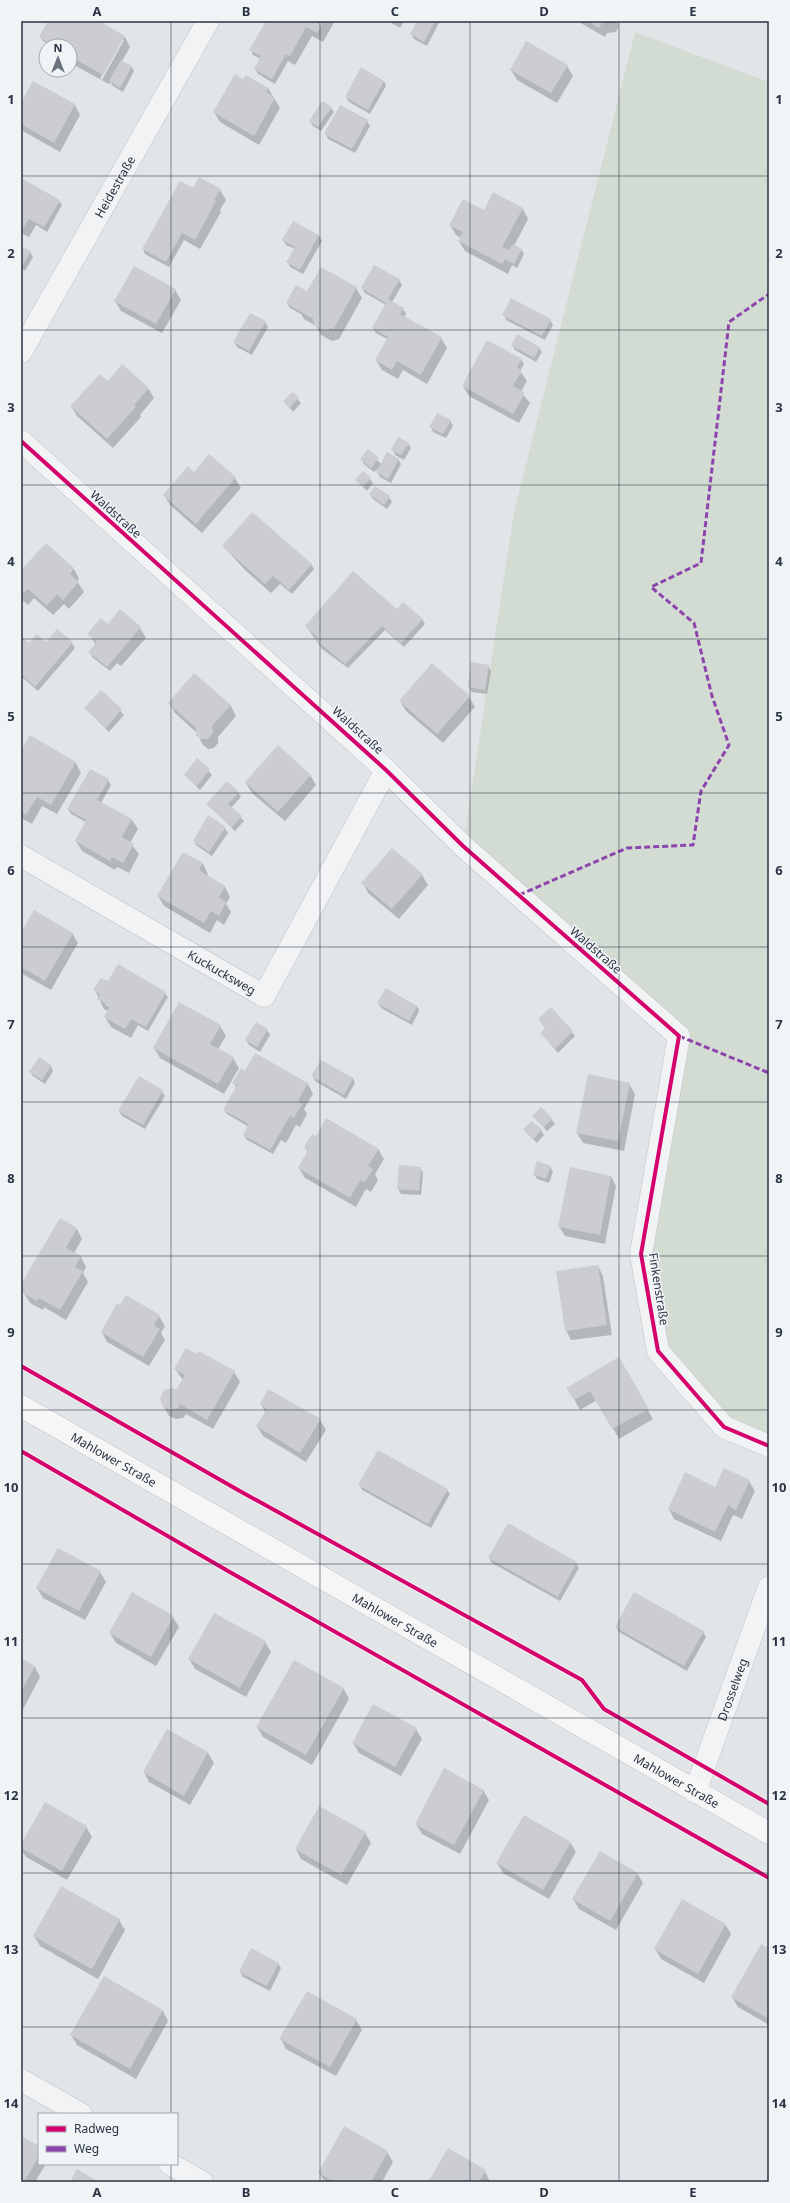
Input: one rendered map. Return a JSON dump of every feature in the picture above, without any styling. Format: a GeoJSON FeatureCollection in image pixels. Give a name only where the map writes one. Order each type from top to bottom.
{"type":"FeatureCollection","features":[{"type":"Feature","properties":{"kind":"main road","name":"Mahlower Straße"},"geometry":{"type":"LineString","coordinates":[[21,1406],[769,1833]]}},
{"type":"Feature","properties":{"kind":"street","name":"Heidestraße"},"geometry":{"type":"LineString","coordinates":[[21,352],[208,21]]}},
{"type":"Feature","properties":{"kind":"street","name":"Waldstraße"},"geometry":{"type":"LineString","coordinates":[[21,441],[386,770],[463,846],[679,1036]]}},
{"type":"Feature","properties":{"kind":"street","name":"Kuckucksweg"},"geometry":{"type":"LineString","coordinates":[[21,856],[264,996],[386,770]]}},
{"type":"Feature","properties":{"kind":"street","name":"Finkenstraße"},"geometry":{"type":"LineString","coordinates":[[679,1036],[641,1254],[658,1351],[724,1427],[769,1446]]}},
{"type":"Feature","properties":{"kind":"street","name":"Drosselweg"},"geometry":{"type":"LineString","coordinates":[[695,1792],[769,1587]]}},
{"type":"Feature","properties":{"kind":"street"},"geometry":{"type":"LineString","coordinates":[[21,2080],[79,2113]]}},
{"type":"Feature","properties":{"kind":"street"},"geometry":{"type":"LineString","coordinates":[[172,2165],[202,2182]]}},
{"type":"Feature","properties":{"kind":"shaded area"},"geometry":{"type":"Polygon","coordinates":[[[635,32],[769,82],[769,1446],[724,1427],[658,1351],[641,1254],[679,1036],[463,846],[514,512],[635,32]]]}},
{"type":"Feature","properties":{"kind":"building"},"geometry":{"type":"Polygon","coordinates":[[[48,21],[99,21],[125,36],[103,75],[78,61],[78,38],[39,37],[48,21]]]}},
{"type":"Feature","properties":{"kind":"building"},"geometry":{"type":"Polygon","coordinates":[[[266,21],[324,21],[317,33],[306,27],[290,56],[286,54],[272,79],[254,69],[261,56],[249,50],[266,21]]]}},
{"type":"Feature","properties":{"kind":"building"},"geometry":{"type":"Polygon","coordinates":[[[417,21],[435,21],[424,42],[410,34],[417,21]]]}},
{"type":"Feature","properties":{"kind":"building"},"geometry":{"type":"Polygon","coordinates":[[[587,21],[612,21],[602,23],[599,28],[587,21]]]}},
{"type":"Feature","properties":{"kind":"building"},"geometry":{"type":"Polygon","coordinates":[[[526,41],[568,65],[551,93],[510,70],[526,41]]]}},
{"type":"Feature","properties":{"kind":"building"},"geometry":{"type":"Polygon","coordinates":[[[121,60],[132,66],[120,88],[109,81],[121,60]]]}},
{"type":"Feature","properties":{"kind":"building"},"geometry":{"type":"Polygon","coordinates":[[[361,67],[384,81],[368,110],[345,97],[361,67]]]}},
{"type":"Feature","properties":{"kind":"building"},"geometry":{"type":"Polygon","coordinates":[[[235,74],[243,79],[246,75],[268,88],[266,92],[275,98],[254,136],[213,112],[235,74]]]}},
{"type":"Feature","properties":{"kind":"building"},"geometry":{"type":"Polygon","coordinates":[[[33,81],[75,104],[54,143],[21,124],[21,102],[33,81]]]}},
{"type":"Feature","properties":{"kind":"building"},"geometry":{"type":"Polygon","coordinates":[[[322,101],[332,107],[318,127],[309,121],[322,101]]]}},
{"type":"Feature","properties":{"kind":"building"},"geometry":{"type":"Polygon","coordinates":[[[340,105],[368,120],[352,149],[324,134],[340,105]]]}},
{"type":"Feature","properties":{"kind":"building"},"geometry":{"type":"Polygon","coordinates":[[[199,177],[221,189],[214,200],[216,201],[195,240],[182,233],[166,262],[142,249],[180,181],[193,188],[199,177]]]}},
{"type":"Feature","properties":{"kind":"building"},"geometry":{"type":"Polygon","coordinates":[[[21,178],[60,200],[44,227],[29,219],[23,228],[21,227],[21,178]]]}},
{"type":"Feature","properties":{"kind":"building"},"geometry":{"type":"Polygon","coordinates":[[[493,192],[523,208],[502,247],[509,250],[513,244],[522,249],[514,264],[505,259],[502,264],[458,241],[463,232],[449,225],[463,199],[484,210],[493,192]]]}},
{"type":"Feature","properties":{"kind":"building"},"geometry":{"type":"Polygon","coordinates":[[[293,221],[319,235],[300,270],[286,262],[295,247],[282,240],[293,221]]]}},
{"type":"Feature","properties":{"kind":"building"},"geometry":{"type":"Polygon","coordinates":[[[21,246],[31,251],[22,266],[21,265],[21,246]]]}},
{"type":"Feature","properties":{"kind":"building"},"geometry":{"type":"Polygon","coordinates":[[[374,265],[400,279],[388,299],[404,308],[400,314],[442,337],[421,375],[397,361],[392,370],[375,360],[388,337],[372,328],[386,303],[361,288],[374,265]]]}},
{"type":"Feature","properties":{"kind":"building"},"geometry":{"type":"Polygon","coordinates":[[[134,266],[176,289],[156,324],[114,301],[134,266]]]}},
{"type":"Feature","properties":{"kind":"building"},"geometry":{"type":"Polygon","coordinates":[[[321,267],[357,287],[333,330],[331,328],[325,331],[314,325],[313,319],[286,303],[296,285],[307,291],[321,267]]]}},
{"type":"Feature","properties":{"kind":"building"},"geometry":{"type":"Polygon","coordinates":[[[511,298],[551,319],[542,336],[502,315],[511,298]]]}},
{"type":"Feature","properties":{"kind":"building"},"geometry":{"type":"Polygon","coordinates":[[[250,313],[266,321],[249,351],[233,342],[250,313]]]}},
{"type":"Feature","properties":{"kind":"building"},"geometry":{"type":"Polygon","coordinates":[[[517,334],[540,347],[534,358],[511,345],[517,334]]]}},
{"type":"Feature","properties":{"kind":"building"},"geometry":{"type":"Polygon","coordinates":[[[487,340],[522,359],[517,367],[522,370],[513,386],[525,393],[513,414],[462,386],[487,340]]]}},
{"type":"Feature","properties":{"kind":"building"},"geometry":{"type":"Polygon","coordinates":[[[122,364],[149,388],[134,405],[136,407],[107,439],[70,406],[100,374],[108,381],[122,364]]]}},
{"type":"Feature","properties":{"kind":"building"},"geometry":{"type":"Polygon","coordinates":[[[292,392],[299,397],[290,408],[283,402],[292,392]]]}},
{"type":"Feature","properties":{"kind":"building"},"geometry":{"type":"Polygon","coordinates":[[[437,413],[451,420],[443,434],[429,427],[437,413]]]}},
{"type":"Feature","properties":{"kind":"building"},"geometry":{"type":"Polygon","coordinates":[[[398,437],[409,443],[401,455],[391,450],[398,437]]]}},
{"type":"Feature","properties":{"kind":"building"},"geometry":{"type":"Polygon","coordinates":[[[368,449],[379,458],[371,468],[360,459],[368,449]]]}},
{"type":"Feature","properties":{"kind":"building"},"geometry":{"type":"Polygon","coordinates":[[[387,452],[399,459],[388,479],[376,472],[387,452]]]}},
{"type":"Feature","properties":{"kind":"building"},"geometry":{"type":"Polygon","coordinates":[[[209,454],[236,477],[196,524],[163,495],[188,466],[194,472],[209,454]]]}},
{"type":"Feature","properties":{"kind":"building"},"geometry":{"type":"Polygon","coordinates":[[[363,471],[371,478],[363,487],[355,480],[363,471]]]}},
{"type":"Feature","properties":{"kind":"building"},"geometry":{"type":"Polygon","coordinates":[[[375,486],[390,496],[384,505],[369,494],[375,486]]]}},
{"type":"Feature","properties":{"kind":"building"},"geometry":{"type":"Polygon","coordinates":[[[252,512],[312,564],[289,590],[273,576],[265,584],[222,546],[252,512]]]}},
{"type":"Feature","properties":{"kind":"building"},"geometry":{"type":"Polygon","coordinates":[[[46,543],[74,568],[70,574],[79,582],[63,600],[57,594],[47,606],[28,589],[21,595],[21,570],[46,543]]]}},
{"type":"Feature","properties":{"kind":"building"},"geometry":{"type":"Polygon","coordinates":[[[353,571],[397,609],[403,602],[423,619],[401,643],[382,626],[345,664],[315,639],[317,637],[305,626],[353,571]]]}},
{"type":"Feature","properties":{"kind":"building"},"geometry":{"type":"Polygon","coordinates":[[[120,609],[141,627],[107,667],[88,652],[97,642],[87,634],[101,618],[108,624],[120,609]]]}},
{"type":"Feature","properties":{"kind":"building"},"geometry":{"type":"Polygon","coordinates":[[[57,629],[73,642],[35,687],[21,674],[21,636],[29,643],[37,634],[46,642],[57,629]]]}},
{"type":"Feature","properties":{"kind":"building"},"geometry":{"type":"Polygon","coordinates":[[[471,662],[489,665],[485,690],[468,687],[471,662]]]}},
{"type":"Feature","properties":{"kind":"building"},"geometry":{"type":"Polygon","coordinates":[[[432,663],[470,696],[437,734],[399,701],[432,663]]]}},
{"type":"Feature","properties":{"kind":"building"},"geometry":{"type":"Polygon","coordinates":[[[194,673],[231,705],[212,726],[213,733],[208,739],[201,739],[196,735],[196,728],[168,703],[194,673]]]}},
{"type":"Feature","properties":{"kind":"building"},"geometry":{"type":"Polygon","coordinates":[[[101,690],[122,709],[106,728],[84,708],[101,690]]]}},
{"type":"Feature","properties":{"kind":"building"},"geometry":{"type":"Polygon","coordinates":[[[30,735],[76,762],[51,805],[37,797],[26,815],[21,812],[21,751],[30,735]]]}},
{"type":"Feature","properties":{"kind":"building"},"geometry":{"type":"Polygon","coordinates":[[[278,745],[311,775],[278,812],[245,782],[278,745]]]}},
{"type":"Feature","properties":{"kind":"building"},"geometry":{"type":"Polygon","coordinates":[[[197,758],[210,769],[197,786],[184,775],[197,758]]]}},
{"type":"Feature","properties":{"kind":"building"},"geometry":{"type":"Polygon","coordinates":[[[90,769],[109,779],[97,800],[132,819],[122,837],[134,844],[123,863],[112,857],[110,861],[75,841],[86,820],[67,809],[90,769]]]}},
{"type":"Feature","properties":{"kind":"building"},"geometry":{"type":"Polygon","coordinates":[[[227,781],[239,792],[228,804],[242,816],[232,827],[206,804],[227,781]]]}},
{"type":"Feature","properties":{"kind":"building"},"geometry":{"type":"Polygon","coordinates":[[[208,815],[226,827],[209,852],[193,841],[208,815]]]}},
{"type":"Feature","properties":{"kind":"building"},"geometry":{"type":"Polygon","coordinates":[[[392,848],[423,874],[392,909],[361,883],[392,848]]]}},
{"type":"Feature","properties":{"kind":"building"},"geometry":{"type":"Polygon","coordinates":[[[183,852],[203,863],[199,870],[225,886],[219,897],[226,902],[219,916],[211,911],[204,923],[157,896],[183,852]]]}},
{"type":"Feature","properties":{"kind":"building"},"geometry":{"type":"Polygon","coordinates":[[[34,910],[73,933],[45,981],[21,967],[21,932],[34,910]]]}},
{"type":"Feature","properties":{"kind":"building"},"geometry":{"type":"Polygon","coordinates":[[[118,964],[166,992],[146,1027],[131,1019],[125,1029],[104,1017],[110,1006],[97,999],[100,994],[93,990],[101,978],[108,981],[118,964]]]}},
{"type":"Feature","properties":{"kind":"building"},"geometry":{"type":"Polygon","coordinates":[[[386,988],[417,1006],[409,1021],[377,1003],[386,988]]]}},
{"type":"Feature","properties":{"kind":"building"},"geometry":{"type":"Polygon","coordinates":[[[179,1002],[221,1025],[210,1044],[234,1057],[218,1084],[153,1048],[179,1002]]]}},
{"type":"Feature","properties":{"kind":"building"},"geometry":{"type":"Polygon","coordinates":[[[551,1007],[573,1031],[555,1049],[540,1033],[546,1028],[538,1019],[551,1007]]]}},
{"type":"Feature","properties":{"kind":"building"},"geometry":{"type":"Polygon","coordinates":[[[256,1022],[268,1029],[257,1047],[245,1040],[256,1022]]]}},
{"type":"Feature","properties":{"kind":"building"},"geometry":{"type":"Polygon","coordinates":[[[255,1053],[308,1083],[298,1101],[302,1104],[294,1118],[290,1116],[270,1150],[243,1135],[249,1124],[223,1110],[237,1085],[232,1083],[241,1068],[245,1071],[255,1053]]]}},
{"type":"Feature","properties":{"kind":"building"},"geometry":{"type":"Polygon","coordinates":[[[39,1057],[51,1065],[42,1080],[29,1072],[39,1057]]]}},
{"type":"Feature","properties":{"kind":"building"},"geometry":{"type":"Polygon","coordinates":[[[321,1060],[353,1078],[344,1095],[311,1076],[321,1060]]]}},
{"type":"Feature","properties":{"kind":"building"},"geometry":{"type":"Polygon","coordinates":[[[588,1074],[630,1083],[618,1141],[576,1133],[588,1074]]]}},
{"type":"Feature","properties":{"kind":"building"},"geometry":{"type":"Polygon","coordinates":[[[139,1076],[163,1090],[143,1125],[118,1111],[139,1076]]]}},
{"type":"Feature","properties":{"kind":"building"},"geometry":{"type":"Polygon","coordinates":[[[541,1107],[553,1119],[543,1127],[532,1116],[541,1107]]]}},
{"type":"Feature","properties":{"kind":"building"},"geometry":{"type":"Polygon","coordinates":[[[326,1118],[379,1149],[368,1166],[373,1169],[365,1182],[360,1180],[350,1198],[298,1168],[308,1150],[304,1147],[312,1134],[316,1136],[326,1118]]]}},
{"type":"Feature","properties":{"kind":"building"},"geometry":{"type":"Polygon","coordinates":[[[531,1121],[542,1129],[534,1139],[523,1130],[531,1121]]]}},
{"type":"Feature","properties":{"kind":"building"},"geometry":{"type":"Polygon","coordinates":[[[537,1161],[551,1166],[546,1179],[533,1174],[537,1161]]]}},
{"type":"Feature","properties":{"kind":"building"},"geometry":{"type":"Polygon","coordinates":[[[399,1165],[421,1167],[419,1191],[397,1189],[399,1165]]]}},
{"type":"Feature","properties":{"kind":"building"},"geometry":{"type":"Polygon","coordinates":[[[570,1167],[611,1176],[600,1235],[558,1227],[570,1167]]]}},
{"type":"Feature","properties":{"kind":"building"},"geometry":{"type":"Polygon","coordinates":[[[60,1218],[77,1228],[66,1248],[81,1256],[75,1267],[83,1271],[60,1310],[39,1298],[37,1301],[23,1293],[25,1290],[21,1288],[21,1284],[60,1218]]]}},
{"type":"Feature","properties":{"kind":"building"},"geometry":{"type":"Polygon","coordinates":[[[598,1265],[607,1325],[565,1331],[556,1271],[598,1265]]]}},
{"type":"Feature","properties":{"kind":"building"},"geometry":{"type":"Polygon","coordinates":[[[126,1295],[160,1315],[154,1325],[160,1329],[143,1357],[101,1332],[117,1303],[120,1305],[126,1295]]]}},
{"type":"Feature","properties":{"kind":"building"},"geometry":{"type":"Polygon","coordinates":[[[186,1348],[197,1354],[199,1351],[235,1371],[207,1420],[180,1404],[178,1408],[170,1410],[162,1406],[160,1398],[164,1390],[172,1388],[176,1390],[185,1375],[174,1369],[186,1348]]]}},
{"type":"Feature","properties":{"kind":"building"},"geometry":{"type":"Polygon","coordinates":[[[619,1357],[649,1409],[612,1429],[590,1391],[574,1400],[566,1388],[619,1357]]]}},
{"type":"Feature","properties":{"kind":"building"},"geometry":{"type":"Polygon","coordinates":[[[268,1389],[321,1419],[300,1453],[256,1426],[267,1409],[260,1404],[268,1389]]]}},
{"type":"Feature","properties":{"kind":"building"},"geometry":{"type":"Polygon","coordinates":[[[378,1450],[448,1489],[428,1524],[358,1485],[378,1450]]]}},
{"type":"Feature","properties":{"kind":"building"},"geometry":{"type":"Polygon","coordinates":[[[724,1468],[750,1480],[736,1510],[728,1505],[715,1532],[668,1509],[685,1472],[715,1487],[724,1468]]]}},
{"type":"Feature","properties":{"kind":"building"},"geometry":{"type":"Polygon","coordinates":[[[508,1523],[577,1562],[558,1597],[488,1558],[508,1523]]]}},
{"type":"Feature","properties":{"kind":"building"},"geometry":{"type":"Polygon","coordinates":[[[58,1548],[101,1571],[79,1611],[36,1588],[58,1548]]]}},
{"type":"Feature","properties":{"kind":"building"},"geometry":{"type":"Polygon","coordinates":[[[132,1592],[174,1616],[151,1657],[109,1633],[132,1592]]]}},
{"type":"Feature","properties":{"kind":"building"},"geometry":{"type":"Polygon","coordinates":[[[634,1592],[704,1631],[684,1666],[615,1627],[634,1592]]]}},
{"type":"Feature","properties":{"kind":"building"},"geometry":{"type":"Polygon","coordinates":[[[214,1613],[266,1641],[240,1688],[188,1659],[214,1613]]]}},
{"type":"Feature","properties":{"kind":"building"},"geometry":{"type":"Polygon","coordinates":[[[21,1658],[35,1666],[21,1692],[21,1658]]]}},
{"type":"Feature","properties":{"kind":"building"},"geometry":{"type":"Polygon","coordinates":[[[294,1660],[344,1688],[306,1755],[256,1727],[294,1660]]]}},
{"type":"Feature","properties":{"kind":"building"},"geometry":{"type":"Polygon","coordinates":[[[373,1704],[417,1728],[395,1767],[352,1743],[373,1704]]]}},
{"type":"Feature","properties":{"kind":"building"},"geometry":{"type":"Polygon","coordinates":[[[167,1729],[208,1752],[184,1796],[143,1772],[167,1729]]]}},
{"type":"Feature","properties":{"kind":"building"},"geometry":{"type":"Polygon","coordinates":[[[444,1768],[484,1790],[454,1845],[415,1824],[444,1768]]]}},
{"type":"Feature","properties":{"kind":"building"},"geometry":{"type":"Polygon","coordinates":[[[45,1802],[87,1826],[62,1871],[21,1848],[21,1844],[45,1802]]]}},
{"type":"Feature","properties":{"kind":"building"},"geometry":{"type":"Polygon","coordinates":[[[319,1806],[366,1832],[341,1875],[295,1849],[319,1806]]]}},
{"type":"Feature","properties":{"kind":"building"},"geometry":{"type":"Polygon","coordinates":[[[524,1815],[571,1842],[543,1890],[496,1863],[524,1815]]]}},
{"type":"Feature","properties":{"kind":"building"},"geometry":{"type":"Polygon","coordinates":[[[600,1851],[638,1873],[610,1921],[572,1899],[600,1851]]]}},
{"type":"Feature","properties":{"kind":"building"},"geometry":{"type":"Polygon","coordinates":[[[61,1886],[120,1919],[92,1969],[33,1936],[61,1886]]]}},
{"type":"Feature","properties":{"kind":"building"},"geometry":{"type":"Polygon","coordinates":[[[682,1899],[726,1924],[698,1974],[654,1949],[682,1899]]]}},
{"type":"Feature","properties":{"kind":"building"},"geometry":{"type":"Polygon","coordinates":[[[761,1944],[769,1948],[769,2019],[731,1997],[761,1944]]]}},
{"type":"Feature","properties":{"kind":"building"},"geometry":{"type":"Polygon","coordinates":[[[251,1948],[279,1963],[267,1986],[239,1972],[251,1948]]]}},
{"type":"Feature","properties":{"kind":"building"},"geometry":{"type":"Polygon","coordinates":[[[104,1976],[163,2010],[130,2069],[70,2035],[104,1976]]]}},
{"type":"Feature","properties":{"kind":"building"},"geometry":{"type":"Polygon","coordinates":[[[307,1991],[357,2019],[330,2067],[279,2039],[307,1991]]]}},
{"type":"Feature","properties":{"kind":"building"},"geometry":{"type":"Polygon","coordinates":[[[344,2126],[388,2151],[371,2182],[335,2182],[318,2173],[344,2126]]]}},
{"type":"Feature","properties":{"kind":"building"},"geometry":{"type":"Polygon","coordinates":[[[21,2136],[38,2145],[38,2158],[24,2182],[21,2180],[21,2136]]]}},
{"type":"Feature","properties":{"kind":"building"},"geometry":{"type":"Polygon","coordinates":[[[448,2148],[486,2170],[479,2182],[428,2182],[448,2148]]]}},
{"type":"Feature","properties":{"kind":"building"},"geometry":{"type":"Polygon","coordinates":[[[77,2169],[99,2182],[70,2182],[77,2169]]]}},
{"type":"Feature","properties":{"kind":"marked path"},"geometry":{"type":"LineString","coordinates":[[519,895],[627,848],[693,845],[701,791],[729,745],[712,696],[694,623],[651,587],[701,563],[729,322],[769,294]]}},
{"type":"Feature","properties":{"kind":"marked path"},"geometry":{"type":"LineString","coordinates":[[679,1036],[769,1073]]}},
{"type":"Feature","properties":{"kind":"cycle path"},"geometry":{"type":"LineString","coordinates":[[21,441],[386,770],[463,846],[679,1036],[641,1254],[658,1351],[724,1427],[769,1446]]}},
{"type":"Feature","properties":{"kind":"cycle path"},"geometry":{"type":"LineString","coordinates":[[21,1366],[238,1490],[582,1680],[604,1709],[769,1804]]}},
{"type":"Feature","properties":{"kind":"cycle path"},"geometry":{"type":"LineString","coordinates":[[21,1451],[228,1571],[769,1878]]}}]}
